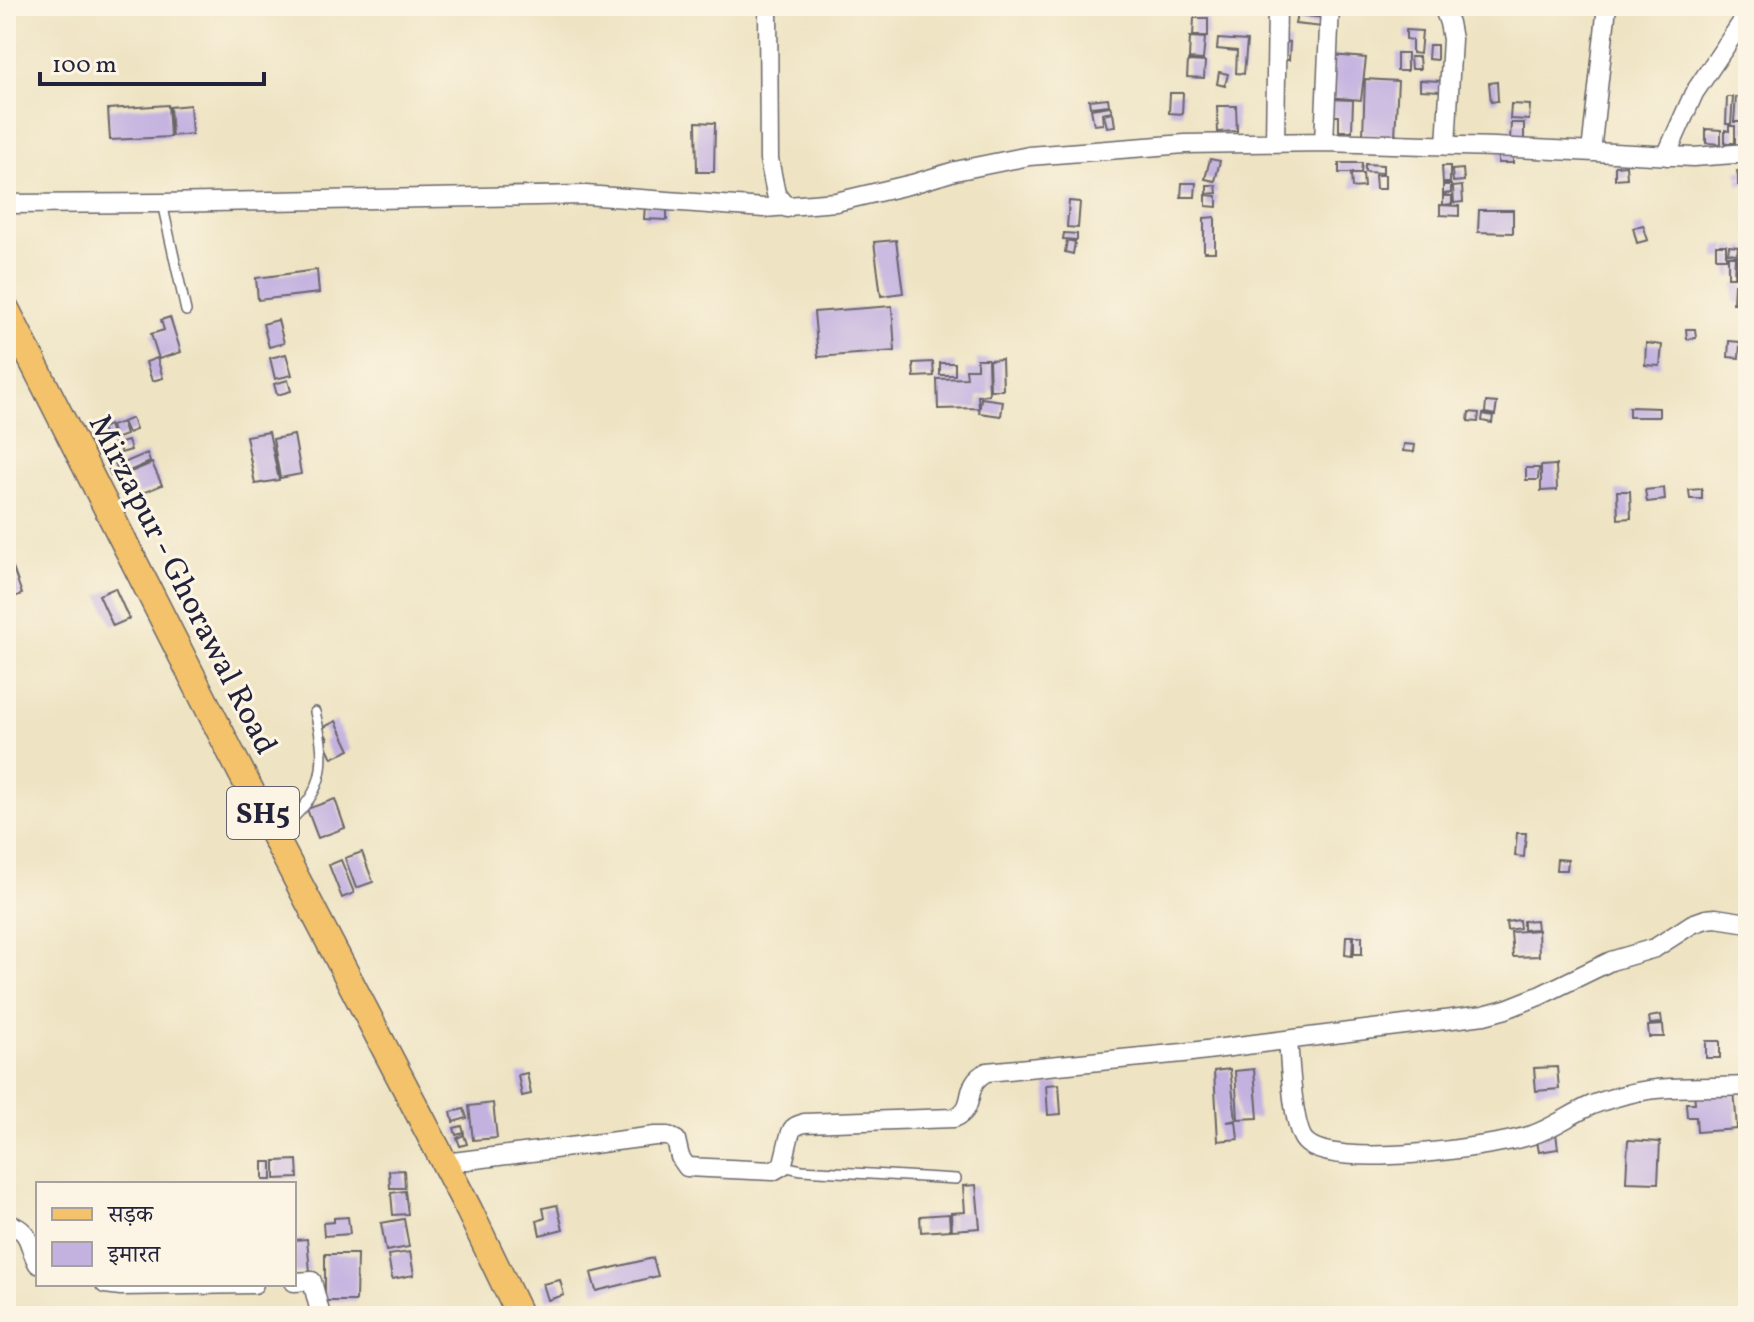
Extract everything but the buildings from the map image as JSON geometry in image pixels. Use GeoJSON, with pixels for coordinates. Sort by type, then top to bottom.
{"type":"FeatureCollection","features":[{"type":"Feature","properties":{"kind":"main road","name":"Mirzapur - Ghorawal Road"},"geometry":{"type":"LineString","coordinates":[[6,309],[230,751],[445,1163],[520,1316]]}},
{"type":"Feature","properties":{"kind":"street"},"geometry":{"type":"LineString","coordinates":[[768,6],[769,159],[776,194],[787,208]]}},
{"type":"Feature","properties":{"kind":"street"},"geometry":{"type":"LineString","coordinates":[[1275,143],[1277,6]]}},
{"type":"Feature","properties":{"kind":"street"},"geometry":{"type":"LineString","coordinates":[[1324,142],[1330,6]]}},
{"type":"Feature","properties":{"kind":"street"},"geometry":{"type":"LineString","coordinates":[[1443,6],[1452,39],[1446,146]]}},
{"type":"Feature","properties":{"kind":"street"},"geometry":{"type":"LineString","coordinates":[[1591,152],[1607,6]]}},
{"type":"Feature","properties":{"kind":"street"},"geometry":{"type":"LineString","coordinates":[[1666,156],[1694,93],[1748,13]]}},
{"type":"Feature","properties":{"kind":"street"},"geometry":{"type":"LineString","coordinates":[[6,204],[585,195],[787,208],[847,200],[988,163],[1029,156],[1185,144],[1324,142],[1693,157],[1748,153]]}},
{"type":"Feature","properties":{"kind":"street"},"geometry":{"type":"LineString","coordinates":[[445,1163],[668,1136],[676,1140],[687,1167],[773,1171],[782,1166],[790,1133],[797,1125],[854,1120],[954,1118],[963,1115],[974,1081],[987,1072],[1183,1053],[1484,1015],[1539,996],[1611,961],[1655,948],[1692,924],[1706,919],[1748,923]]}},
{"type":"Feature","properties":{"kind":"street"},"geometry":{"type":"LineString","coordinates":[[1288,1040],[1297,1121],[1305,1142],[1316,1149],[1354,1156],[1448,1151],[1529,1136],[1591,1105],[1637,1092],[1748,1086]]}},
{"type":"Feature","properties":{"kind":"street"},"geometry":{"type":"LineString","coordinates":[[6,1223],[25,1232],[36,1259]]}},
{"type":"Feature","properties":{"kind":"street"},"geometry":{"type":"LineString","coordinates":[[296,1282],[312,1281],[321,1316]]}},
{"type":"Feature","properties":{"kind":"lane"},"geometry":{"type":"LineString","coordinates":[[162,203],[186,311]]}},
{"type":"Feature","properties":{"kind":"lane"},"geometry":{"type":"LineString","coordinates":[[274,834],[295,818],[316,790],[321,774],[322,740],[315,712]]}},
{"type":"Feature","properties":{"kind":"lane"},"geometry":{"type":"LineString","coordinates":[[782,1166],[802,1170],[956,1179]]}}]}
